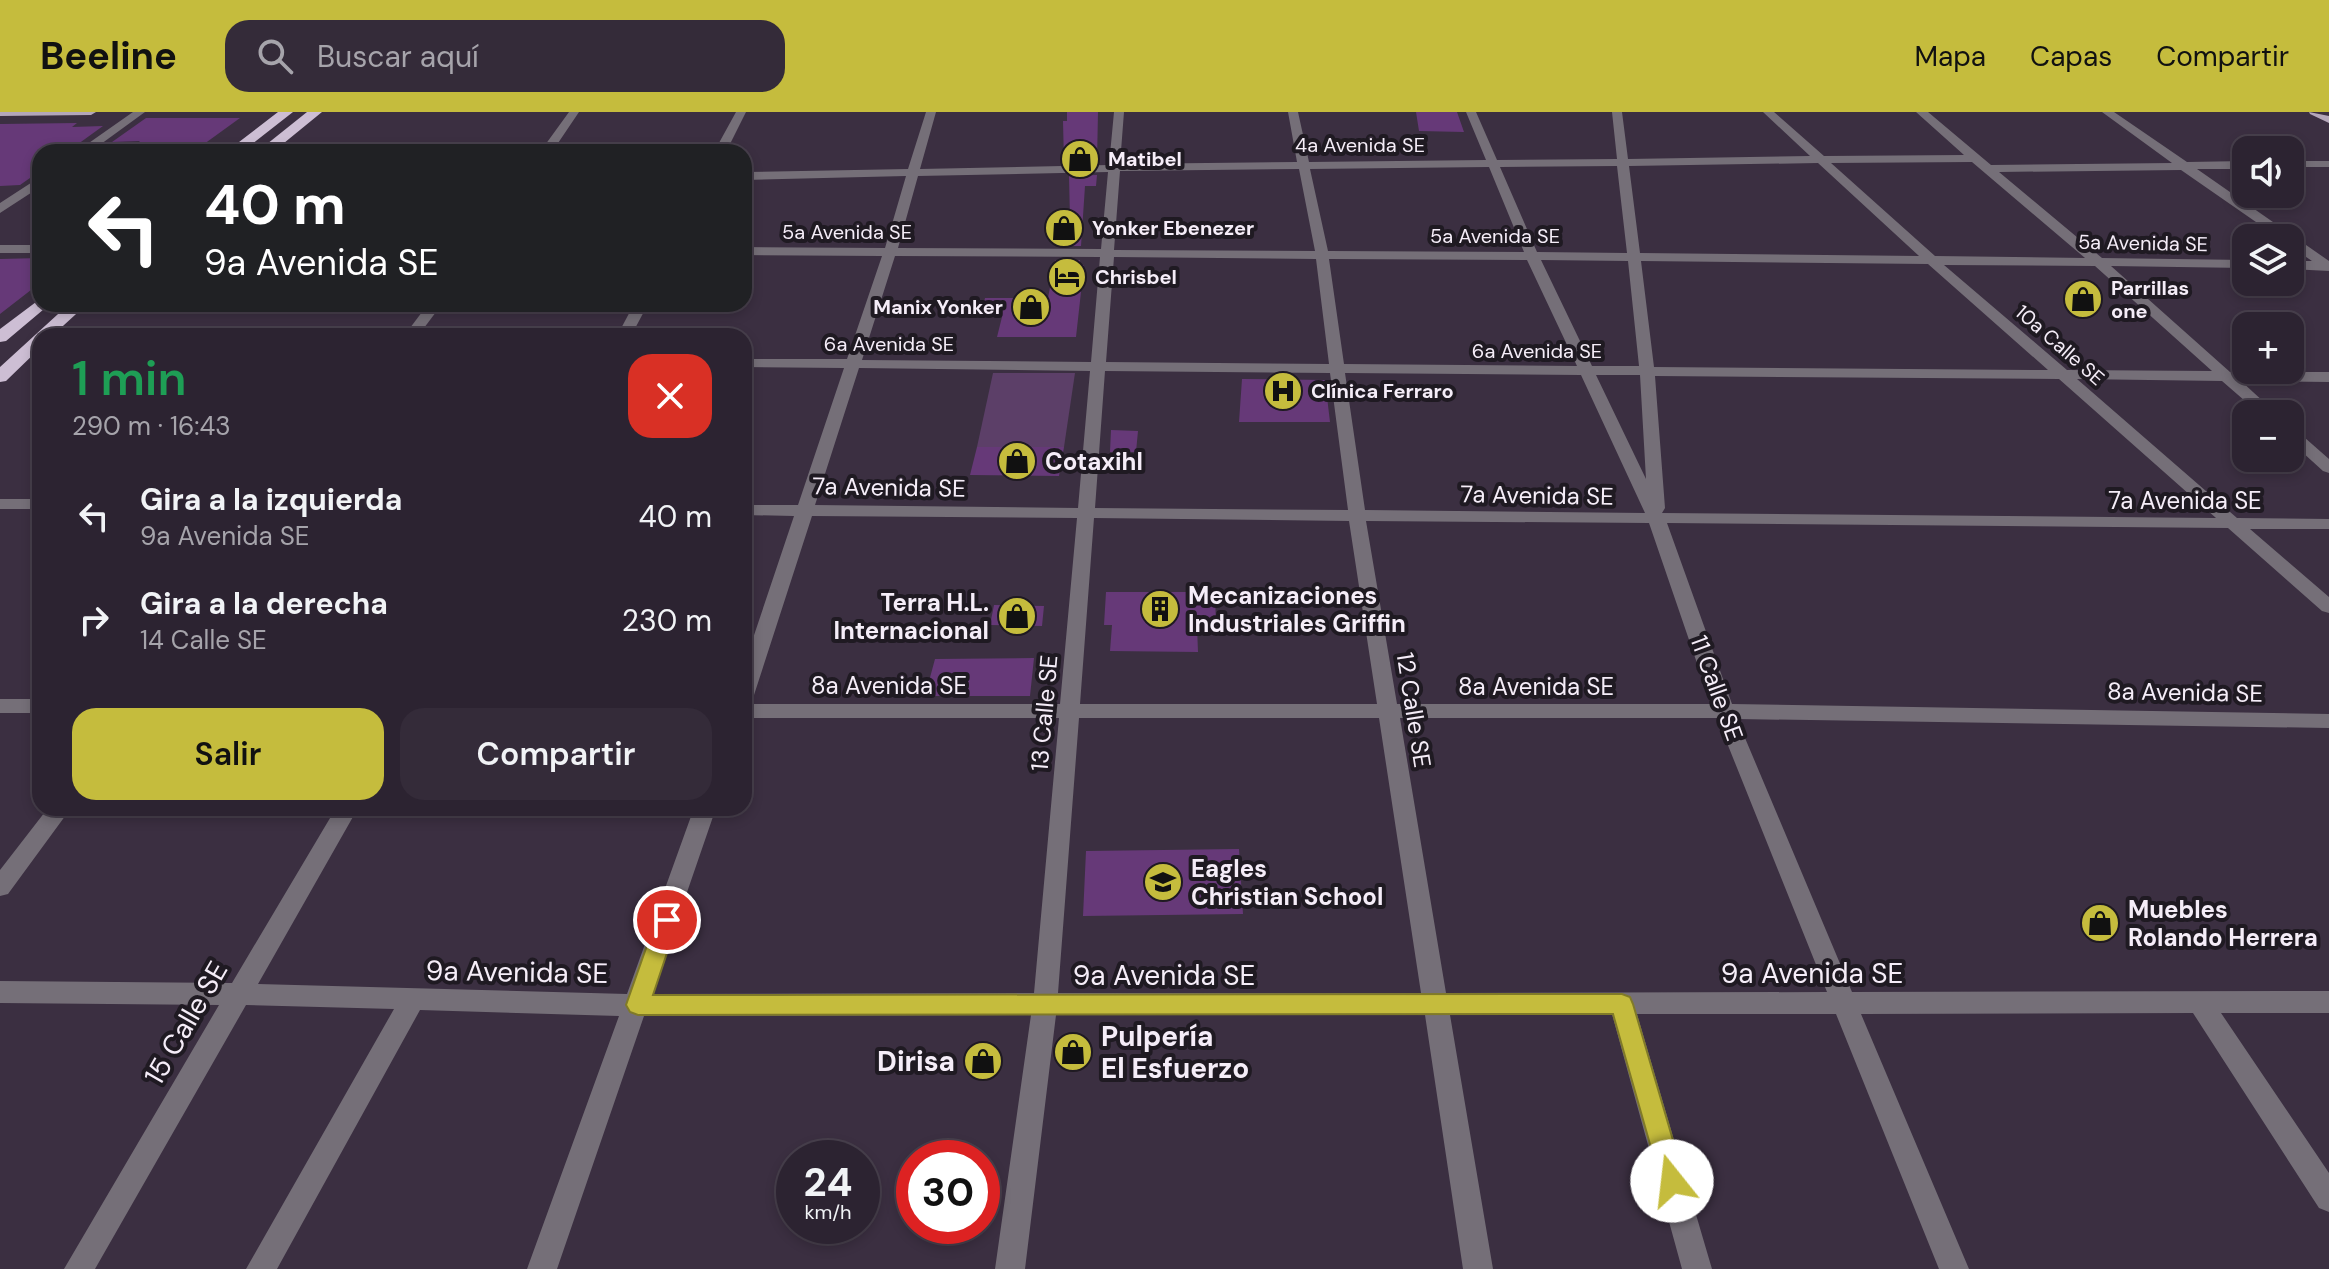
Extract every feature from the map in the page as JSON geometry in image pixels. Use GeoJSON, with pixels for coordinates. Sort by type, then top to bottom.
{"type":"FeatureCollection","features":[{"type":"Feature","properties":{"kind":"highway"},"geometry":{"type":"LineString","coordinates":[[244,144],[286,112]]}},
{"type":"Feature","properties":{"kind":"highway"},"geometry":{"type":"LineString","coordinates":[[274,144],[315,112]]}},
{"type":"Feature","properties":{"kind":"highway"},"geometry":{"type":"LineString","coordinates":[[0,337],[32,312]]}},
{"type":"Feature","properties":{"kind":"highway"},"geometry":{"type":"LineString","coordinates":[[51,328],[70,312]]}},
{"type":"Feature","properties":{"kind":"highway"},"geometry":{"type":"LineString","coordinates":[[0,377],[31,354]]}},
{"type":"Feature","properties":{"kind":"main road"},"geometry":{"type":"LineString","coordinates":[[0,113],[91,112]]}},
{"type":"Feature","properties":{"kind":"main road"},"geometry":{"type":"LineString","coordinates":[[2314,112],[2329,120]]}},
{"type":"Feature","properties":{"kind":"street"},"geometry":{"type":"LineString","coordinates":[[94,144],[140,112]]}},
{"type":"Feature","properties":{"kind":"street"},"geometry":{"type":"LineString","coordinates":[[552,144],[574,112]]}},
{"type":"Feature","properties":{"kind":"street"},"geometry":{"type":"LineString","coordinates":[[724,144],[741,112]]}},
{"type":"Feature","properties":{"kind":"street"},"geometry":{"type":"LineString","coordinates":[[752,670],[890,252],[931,112]]}},
{"type":"Feature","properties":{"kind":"street","name":"13 Calle SE"},"geometry":{"type":"LineString","coordinates":[[1010,1269],[1045,1006],[1119,112]]}},
{"type":"Feature","properties":{"kind":"street","name":"12 Calle SE"},"geometry":{"type":"LineString","coordinates":[[1293,112],[1322,255],[1357,517],[1478,1269]]}},
{"type":"Feature","properties":{"kind":"street","name":"11 Calle SE"},"geometry":{"type":"LineString","coordinates":[[1471,112],[1532,256],[1657,520],[1724,711],[1954,1269]]}},
{"type":"Feature","properties":{"kind":"street"},"geometry":{"type":"LineString","coordinates":[[1617,112],[1647,371],[1657,520]]}},
{"type":"Feature","properties":{"kind":"street","name":"10a Calle SE"},"geometry":{"type":"LineString","coordinates":[[1768,112],[1930,259],[2329,607]]}},
{"type":"Feature","properties":{"kind":"street"},"geometry":{"type":"LineString","coordinates":[[1921,112],[2099,263],[2253,400]]}},
{"type":"Feature","properties":{"kind":"street"},"geometry":{"type":"LineString","coordinates":[[2107,112],[2268,224]]}},
{"type":"Feature","properties":{"kind":"street","name":"4a Avenida SE"},"geometry":{"type":"LineString","coordinates":[[752,176],[1114,168],[1976,158]]}},
{"type":"Feature","properties":{"kind":"street"},"geometry":{"type":"LineString","coordinates":[[2304,164],[2329,164]]}},
{"type":"Feature","properties":{"kind":"street"},"geometry":{"type":"LineString","coordinates":[[1989,169],[2232,165]]}},
{"type":"Feature","properties":{"kind":"street"},"geometry":{"type":"LineString","coordinates":[[0,190],[32,190]]}},
{"type":"Feature","properties":{"kind":"street"},"geometry":{"type":"LineString","coordinates":[[0,209],[32,191]]}},
{"type":"Feature","properties":{"kind":"street"},"geometry":{"type":"LineString","coordinates":[[0,249],[32,249]]}},
{"type":"Feature","properties":{"kind":"street"},"geometry":{"type":"LineString","coordinates":[[2304,249],[2328,266]]}},
{"type":"Feature","properties":{"kind":"street","name":"5a Avenida SE"},"geometry":{"type":"LineString","coordinates":[[752,251],[2232,264]]}},
{"type":"Feature","properties":{"kind":"street"},"geometry":{"type":"LineString","coordinates":[[2304,265],[2328,266]]}},
{"type":"Feature","properties":{"kind":"street","name":"6a Avenida SE"},"geometry":{"type":"LineString","coordinates":[[752,363],[2329,377]]}},
{"type":"Feature","properties":{"kind":"street"},"geometry":{"type":"LineString","coordinates":[[2304,446],[2329,468]]}},
{"type":"Feature","properties":{"kind":"street"},"geometry":{"type":"LineString","coordinates":[[0,504],[32,504]]}},
{"type":"Feature","properties":{"kind":"street","name":"7a Avenida SE"},"geometry":{"type":"LineString","coordinates":[[752,510],[2329,524]]}},
{"type":"Feature","properties":{"kind":"street"},"geometry":{"type":"LineString","coordinates":[[0,706],[32,706]]}},
{"type":"Feature","properties":{"kind":"street","name":"8a Avenida SE"},"geometry":{"type":"LineString","coordinates":[[752,711],[1724,711],[2329,721]]}},
{"type":"Feature","properties":{"kind":"street"},"geometry":{"type":"LineString","coordinates":[[0,887],[54,816]]}},
{"type":"Feature","properties":{"kind":"street","name":"15 Calle SE"},"geometry":{"type":"LineString","coordinates":[[79,1269],[342,816]]}},
{"type":"Feature","properties":{"kind":"street"},"geometry":{"type":"LineString","coordinates":[[542,1269],[638,1005],[702,816]]}},
{"type":"Feature","properties":{"kind":"street","name":"9a Avenida SE"},"geometry":{"type":"LineString","coordinates":[[0,992],[237,994],[638,1005],[2329,1002]]}},
{"type":"Feature","properties":{"kind":"street"},"geometry":{"type":"LineString","coordinates":[[261,1269],[413,999]]}},
{"type":"Feature","properties":{"kind":"street"},"geometry":{"type":"LineString","coordinates":[[2200,1003],[2329,1198]]}},
{"type":"Feature","properties":{"kind":"street"},"geometry":{"type":"LineString","coordinates":[[1622,1004],[1697,1269]]}},
{"type":"Feature","properties":{"kind":"shaded area"},"geometry":{"type":"Polygon","coordinates":[[[993,373],[1075,373],[1064,447],[977,447],[993,373]]]}},
{"type":"Feature","properties":{"kind":"building"},"geometry":{"type":"Polygon","coordinates":[[[1067,112],[1098,112],[1097,162],[1064,163],[1063,121],[1067,121],[1067,112]]]}},
{"type":"Feature","properties":{"kind":"building"},"geometry":{"type":"Polygon","coordinates":[[[1416,112],[1457,112],[1464,132],[1419,131],[1416,112]]]}},
{"type":"Feature","properties":{"kind":"building"},"geometry":{"type":"Polygon","coordinates":[[[146,118],[240,118],[204,144],[112,142],[146,118]]]}},
{"type":"Feature","properties":{"kind":"building"},"geometry":{"type":"Polygon","coordinates":[[[77,123],[72,127],[103,126],[78,144],[32,144],[32,177],[20,185],[0,186],[0,124],[77,123]]]}},
{"type":"Feature","properties":{"kind":"building"},"geometry":{"type":"Polygon","coordinates":[[[1097,175],[1096,186],[1085,186],[1081,246],[1057,246],[1062,220],[1070,219],[1069,176],[1097,175]]]}},
{"type":"Feature","properties":{"kind":"building"},"geometry":{"type":"Polygon","coordinates":[[[32,258],[32,289],[0,314],[0,259],[32,258]]]}},
{"type":"Feature","properties":{"kind":"building"},"geometry":{"type":"Polygon","coordinates":[[[1055,260],[1080,260],[1080,265],[1084,265],[1076,337],[997,337],[1002,317],[980,317],[985,298],[1048,298],[1055,260]]]}},
{"type":"Feature","properties":{"kind":"building","name":"Clínica Ferraro"},"geometry":{"type":"Polygon","coordinates":[[[1242,379],[1325,380],[1330,422],[1239,422],[1242,379]]]}},
{"type":"Feature","properties":{"kind":"building"},"geometry":{"type":"Polygon","coordinates":[[[1111,430],[1138,431],[1136,452],[1110,452],[1111,430]]]}},
{"type":"Feature","properties":{"kind":"building","name":"Cotaxihl"},"geometry":{"type":"Polygon","coordinates":[[[977,447],[1064,447],[1059,476],[970,475],[977,447]]]}},
{"type":"Feature","properties":{"kind":"building","name":"Mecanizaciones Industriales Griffin"},"geometry":{"type":"Polygon","coordinates":[[[1106,592],[1215,592],[1216,626],[1197,626],[1198,652],[1110,651],[1112,625],[1104,625],[1106,592]]]}},
{"type":"Feature","properties":{"kind":"building","name":"Terra H.L. Internacional"},"geometry":{"type":"Polygon","coordinates":[[[994,605],[1044,606],[1042,626],[990,625],[994,605]]]}},
{"type":"Feature","properties":{"kind":"building"},"geometry":{"type":"Polygon","coordinates":[[[1034,658],[1030,696],[925,696],[935,659],[1034,658]]]}},
{"type":"Feature","properties":{"kind":"building","name":"Eagles Christian School"},"geometry":{"type":"Polygon","coordinates":[[[1239,849],[1243,914],[1083,916],[1086,851],[1239,849]]]}},
{"type":"Feature","properties":{"kind":"building","name":"Pulpería El Esfuerzo"},"geometry":{"type":"Polygon","coordinates":[[[1073,1039],[1086,1039],[1083,1059],[1054,1057],[1073,1039]]]}},
{"type":"Feature","properties":{"kind":"place","name":"Matibel"},"geometry":{"type":"Point","coordinates":[1080,159]}},
{"type":"Feature","properties":{"kind":"place","name":"Yonker Ebenezer"},"geometry":{"type":"Point","coordinates":[1064,228]}},
{"type":"Feature","properties":{"kind":"place","name":"Chrisbel"},"geometry":{"type":"Point","coordinates":[1067,277]}},
{"type":"Feature","properties":{"kind":"place","name":"Parrillas one"},"geometry":{"type":"Point","coordinates":[2083,299]}},
{"type":"Feature","properties":{"kind":"place","name":"Manix Yonker"},"geometry":{"type":"Point","coordinates":[1031,307]}},
{"type":"Feature","properties":{"kind":"place","name":"Clínica Ferraro"},"geometry":{"type":"Point","coordinates":[1283,391]}},
{"type":"Feature","properties":{"kind":"place","name":"Cotaxihl"},"geometry":{"type":"Point","coordinates":[1017,461]}},
{"type":"Feature","properties":{"kind":"place","name":"Mecanizaciones Industriales Griffin"},"geometry":{"type":"Point","coordinates":[1160,609]}},
{"type":"Feature","properties":{"kind":"place","name":"Terra H.L. Internacional"},"geometry":{"type":"Point","coordinates":[1017,616]}},
{"type":"Feature","properties":{"kind":"place","name":"Eagles Christian School"},"geometry":{"type":"Point","coordinates":[1163,882]}},
{"type":"Feature","properties":{"kind":"place","name":"Muebles Rolando Herrera"},"geometry":{"type":"Point","coordinates":[2100,923]}},
{"type":"Feature","properties":{"kind":"place","name":"Pulpería El Esfuerzo"},"geometry":{"type":"Point","coordinates":[1073,1052]}},
{"type":"Feature","properties":{"kind":"place","name":"Dirisa"},"geometry":{"type":"Point","coordinates":[983,1061]}},
{"type":"Feature","properties":{"kind":"route"},"geometry":{"type":"LineString","coordinates":[[667,920],[638,1005],[1622,1004],[1672,1181]]}}]}
